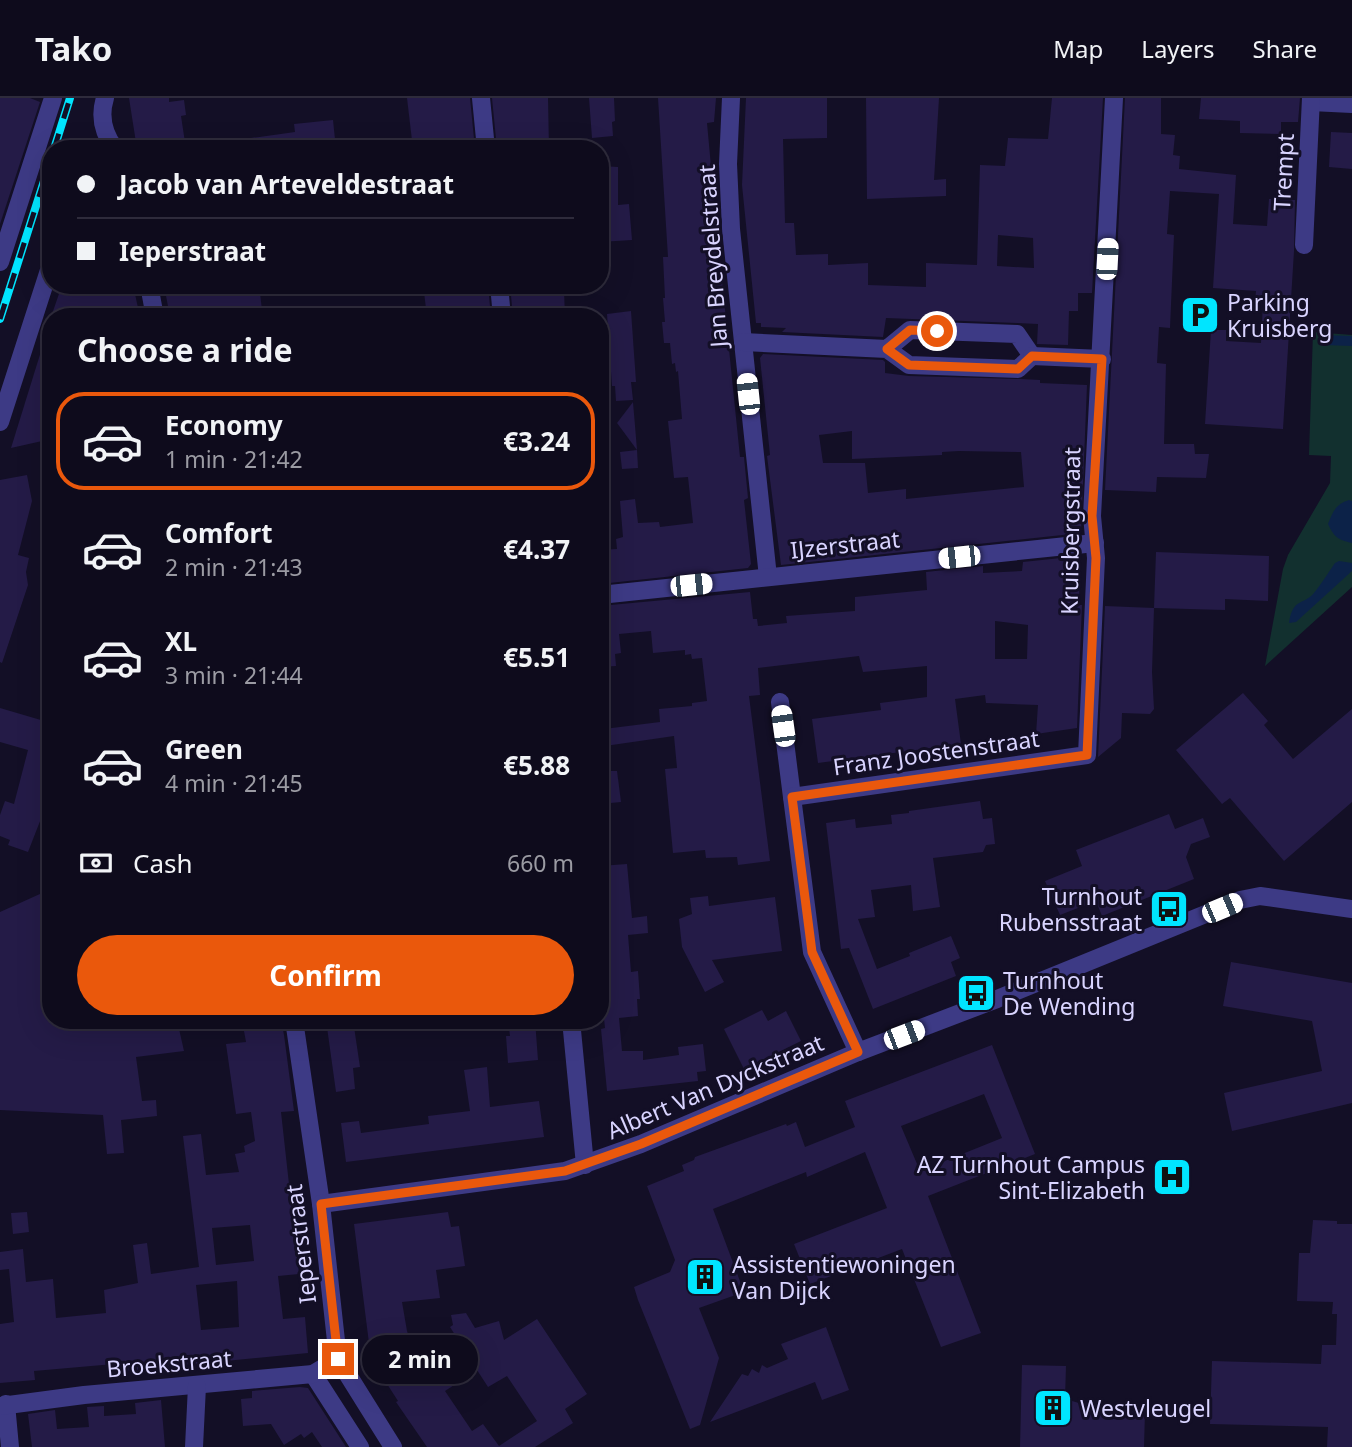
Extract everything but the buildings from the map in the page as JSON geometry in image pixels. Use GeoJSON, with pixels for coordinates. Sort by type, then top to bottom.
{"type":"FeatureCollection","features":[{"type":"Feature","properties":{"kind":"street"},"geometry":{"type":"LineString","coordinates":[[0,262],[52,98]]}},
{"type":"Feature","properties":{"kind":"street"},"geometry":{"type":"LineString","coordinates":[[105,98],[102,123],[107,140]]}},
{"type":"Feature","properties":{"kind":"street"},"geometry":{"type":"LineString","coordinates":[[481,98],[485,140]]}},
{"type":"Feature","properties":{"kind":"street","name":"Jan Breydelstraat"},"geometry":{"type":"LineString","coordinates":[[732,98],[729,177],[768,577]]}},
{"type":"Feature","properties":{"kind":"street","name":"Kruisbergstraat"},"geometry":{"type":"LineString","coordinates":[[1087,755],[1096,558],[1092,516],[1114,98]]}},
{"type":"Feature","properties":{"kind":"street","name":"Trempt"},"geometry":{"type":"LineString","coordinates":[[1304,245],[1311,100],[1352,104]]}},
{"type":"Feature","properties":{"kind":"street"},"geometry":{"type":"LineString","coordinates":[[0,422],[42,292]]}},
{"type":"Feature","properties":{"kind":"street"},"geometry":{"type":"LineString","coordinates":[[887,349],[910,330],[1017,334],[1032,356]]}},
{"type":"Feature","properties":{"kind":"street"},"geometry":{"type":"LineString","coordinates":[[743,341],[887,349],[909,365],[1018,369],[1032,356],[1102,359]]}},
{"type":"Feature","properties":{"kind":"street","name":"IJzerstraat"},"geometry":{"type":"LineString","coordinates":[[609,594],[1095,543]]}},
{"type":"Feature","properties":{"kind":"street"},"geometry":{"type":"LineString","coordinates":[[780,702],[812,952],[858,1052]]}},
{"type":"Feature","properties":{"kind":"street","name":"Franz Joostenstraat"},"geometry":{"type":"LineString","coordinates":[[792,797],[1087,755]]}},
{"type":"Feature","properties":{"kind":"street","name":"Albert Van Dyckstraat"},"geometry":{"type":"LineString","coordinates":[[321,1204],[552,1173],[585,1165],[858,1052],[997,999],[1240,900],[1260,896],[1352,909]]}},
{"type":"Feature","properties":{"kind":"street","name":"Ieperstraat"},"geometry":{"type":"LineString","coordinates":[[296,1029],[321,1204],[338,1359],[393,1447]]}},
{"type":"Feature","properties":{"kind":"street"},"geometry":{"type":"LineString","coordinates":[[572,1029],[585,1165]]}},
{"type":"Feature","properties":{"kind":"street","name":"Broekstraat"},"geometry":{"type":"LineString","coordinates":[[3,1405],[313,1374],[338,1359]]}},
{"type":"Feature","properties":{"kind":"street"},"geometry":{"type":"LineString","coordinates":[[313,1374],[360,1447]]}},
{"type":"Feature","properties":{"kind":"street"},"geometry":{"type":"LineString","coordinates":[[194,1447],[197,1386]]}},
{"type":"Feature","properties":{"kind":"street"},"geometry":{"type":"LineString","coordinates":[[3,1405],[10,1447]]}},
{"type":"Feature","properties":{"kind":"green space"},"geometry":{"type":"Polygon","coordinates":[[[1313,332],[1352,335],[1352,587],[1265,666],[1283,569],[1288,555],[1330,483],[1331,456],[1309,455],[1313,332]]]}},
{"type":"Feature","properties":{"kind":"water"},"geometry":{"type":"Polygon","coordinates":[[[1321,335],[1352,336],[1352,346],[1323,345],[1320,341],[1321,335]]]}},
{"type":"Feature","properties":{"kind":"water"},"geometry":{"type":"Polygon","coordinates":[[[1349,500],[1352,501],[1352,543],[1337,537],[1328,524],[1336,509],[1349,500]]]}},
{"type":"Feature","properties":{"kind":"water"},"geometry":{"type":"Polygon","coordinates":[[[1339,561],[1352,563],[1352,571],[1296,622],[1289,623],[1293,609],[1314,593],[1339,561]]]}},
{"type":"Feature","properties":{"kind":"railway"},"geometry":{"type":"LineString","coordinates":[[57,140],[70,98]]}},
{"type":"Feature","properties":{"kind":"railway"},"geometry":{"type":"LineString","coordinates":[[0,319],[42,187]]}},
{"type":"Feature","properties":{"kind":"place","name":"Parking Kruisberg"},"geometry":{"type":"Point","coordinates":[1200,315]}},
{"type":"Feature","properties":{"kind":"place","name":"Turnhout Rubensstraat"},"geometry":{"type":"Point","coordinates":[1169,909]}},
{"type":"Feature","properties":{"kind":"place","name":"Turnhout De Wending"},"geometry":{"type":"Point","coordinates":[976,993]}},
{"type":"Feature","properties":{"kind":"place","name":"AZ Turnhout Campus Sint-Elizabeth"},"geometry":{"type":"Point","coordinates":[1172,1177]}},
{"type":"Feature","properties":{"kind":"place","name":"Assistentiewoningen Van Dijck"},"geometry":{"type":"Point","coordinates":[705,1277]}},
{"type":"Feature","properties":{"kind":"place","name":"Westvleugel"},"geometry":{"type":"Point","coordinates":[1053,1408]}},
{"type":"Feature","properties":{"kind":"route"},"geometry":{"type":"LineString","coordinates":[[338,1359],[321,1204],[565,1171],[641,1144],[858,1052],[812,952],[792,797],[1087,755],[1096,558],[1092,516],[1102,359],[1032,356],[1018,369],[909,365],[887,349],[910,330],[937,331]]}}]}
